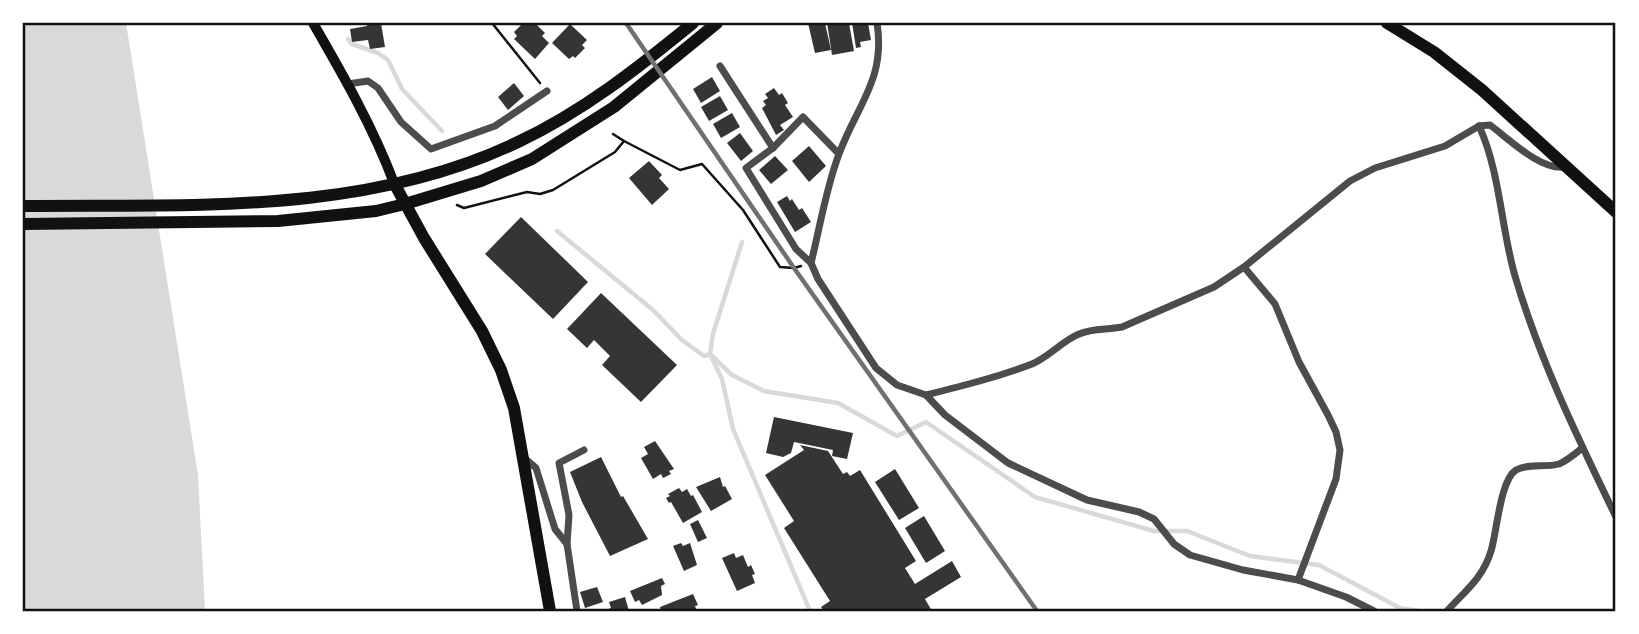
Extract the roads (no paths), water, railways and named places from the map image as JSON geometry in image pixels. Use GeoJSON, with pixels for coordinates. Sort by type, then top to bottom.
{"type":"FeatureCollection","features":[{"type":"Feature","properties":{"kind":"main road"},"geometry":{"type":"LineString","coordinates":[[313,23],[382,150],[405,204],[482,331],[501,370],[514,408],[550,611]]}},
{"type":"Feature","properties":{"kind":"main road"},"geometry":{"type":"LineString","coordinates":[[23,206],[276,203],[364,191],[468,164],[560,120],[635,70],[693,23]]}},
{"type":"Feature","properties":{"kind":"main road"},"geometry":{"type":"LineString","coordinates":[[23,224],[278,221],[376,211],[405,204],[481,181],[532,159],[572,135],[646,82],[717,23]]}},
{"type":"Feature","properties":{"kind":"main road"},"geometry":{"type":"LineString","coordinates":[[1387,23],[1434,52],[1482,90],[1616,212]]}},
{"type":"Feature","properties":{"kind":"street"},"geometry":{"type":"LineString","coordinates":[[811,263],[839,154],[877,71],[880,53],[877,23]]}},
{"type":"Feature","properties":{"kind":"street"},"geometry":{"type":"LineString","coordinates":[[720,66],[773,148]]}},
{"type":"Feature","properties":{"kind":"street"},"geometry":{"type":"LineString","coordinates":[[348,84],[368,81],[378,88],[401,122],[431,149],[495,126],[547,91]]}},
{"type":"Feature","properties":{"kind":"street"},"geometry":{"type":"LineString","coordinates":[[839,154],[803,117],[773,148],[746,168],[796,249],[811,263],[818,279],[876,368],[897,385],[926,395],[945,415],[1008,463],[1087,500],[1139,512],[1154,519],[1174,544],[1190,555],[1243,570],[1298,580],[1346,597],[1374,611]]}},
{"type":"Feature","properties":{"kind":"street"},"geometry":{"type":"LineString","coordinates":[[926,395],[1035,363],[1077,335],[1122,327],[1214,287],[1244,267],[1350,181],[1376,168],[1445,146],[1479,126],[1490,125],[1540,162],[1556,169],[1566,167]]}},
{"type":"Feature","properties":{"kind":"street"},"geometry":{"type":"LineString","coordinates":[[1479,126],[1487,144],[1522,298],[1548,371],[1581,449],[1616,517]]}},
{"type":"Feature","properties":{"kind":"street"},"geometry":{"type":"LineString","coordinates":[[1244,267],[1275,304],[1299,362],[1332,424],[1340,450],[1336,479],[1298,580]]}},
{"type":"Feature","properties":{"kind":"street"},"geometry":{"type":"LineString","coordinates":[[1447,611],[1479,579],[1490,554],[1502,495],[1507,481],[1515,471],[1530,466],[1559,463],[1581,449]]}},
{"type":"Feature","properties":{"kind":"street"},"geometry":{"type":"LineString","coordinates":[[577,611],[567,544],[569,515],[559,463],[584,450]]}},
{"type":"Feature","properties":{"kind":"street"},"geometry":{"type":"LineString","coordinates":[[523,457],[536,468],[555,528],[567,544]]}},
{"type":"Feature","properties":{"kind":"waterway"},"geometry":{"type":"LineString","coordinates":[[348,39],[352,44],[378,53],[388,60],[402,89],[442,131]]}},
{"type":"Feature","properties":{"kind":"waterway"},"geometry":{"type":"LineString","coordinates":[[557,231],[653,310],[682,340],[704,356],[710,354],[732,375],[764,391],[838,403],[897,436],[926,422],[1035,497],[1154,531],[1187,531],[1250,556],[1319,565],[1400,608],[1419,611]]}},
{"type":"Feature","properties":{"kind":"waterway"},"geometry":{"type":"LineString","coordinates":[[742,242],[713,334],[710,354],[722,379],[733,429],[810,611]]}},
{"type":"Feature","properties":{"kind":"railway"},"geometry":{"type":"LineString","coordinates":[[626,23],[794,268],[1037,611]]}}]}
